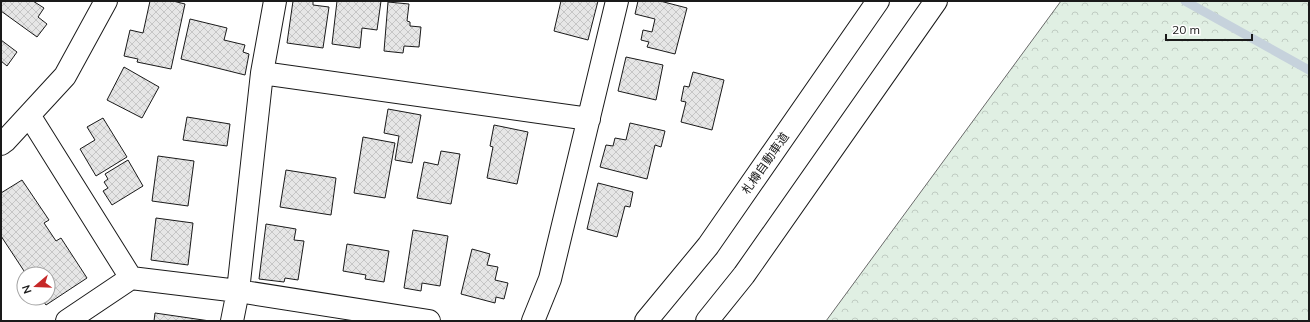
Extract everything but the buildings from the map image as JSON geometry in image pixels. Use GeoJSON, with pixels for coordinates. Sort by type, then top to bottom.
{"type":"FeatureCollection","features":[{"type":"Feature","properties":{"kind":"main road"},"geometry":{"type":"LineString","coordinates":[[1,144],[6,141],[65,76],[106,1]]}},
{"type":"Feature","properties":{"kind":"main road"},"geometry":{"type":"LineString","coordinates":[[232,321],[238,291],[262,73],[275,1]]}},
{"type":"Feature","properties":{"kind":"main road"},"geometry":{"type":"LineString","coordinates":[[534,321],[550,279],[617,1]]}},
{"type":"Feature","properties":{"kind":"main road","name":"札樽自動車道"},"geometry":{"type":"LineString","coordinates":[[646,321],[708,246],[878,1]]}},
{"type":"Feature","properties":{"kind":"main road"},"geometry":{"type":"LineString","coordinates":[[707,321],[744,275],[936,1]]}},
{"type":"Feature","properties":{"kind":"main road"},"geometry":{"type":"LineString","coordinates":[[262,73],[589,119]]}},
{"type":"Feature","properties":{"kind":"main road"},"geometry":{"type":"LineString","coordinates":[[29,115],[131,278]]}},
{"type":"Feature","properties":{"kind":"main road"},"geometry":{"type":"LineString","coordinates":[[67,321],[131,278],[238,291],[429,321]]}},
{"type":"Feature","properties":{"kind":"green space"},"geometry":{"type":"Polygon","coordinates":[[[1061,1],[1309,1],[1309,321],[826,321],[1061,1]]]}},
{"type":"Feature","properties":{"kind":"waterway"},"geometry":{"type":"LineString","coordinates":[[1185,1],[1309,70]]}}]}
